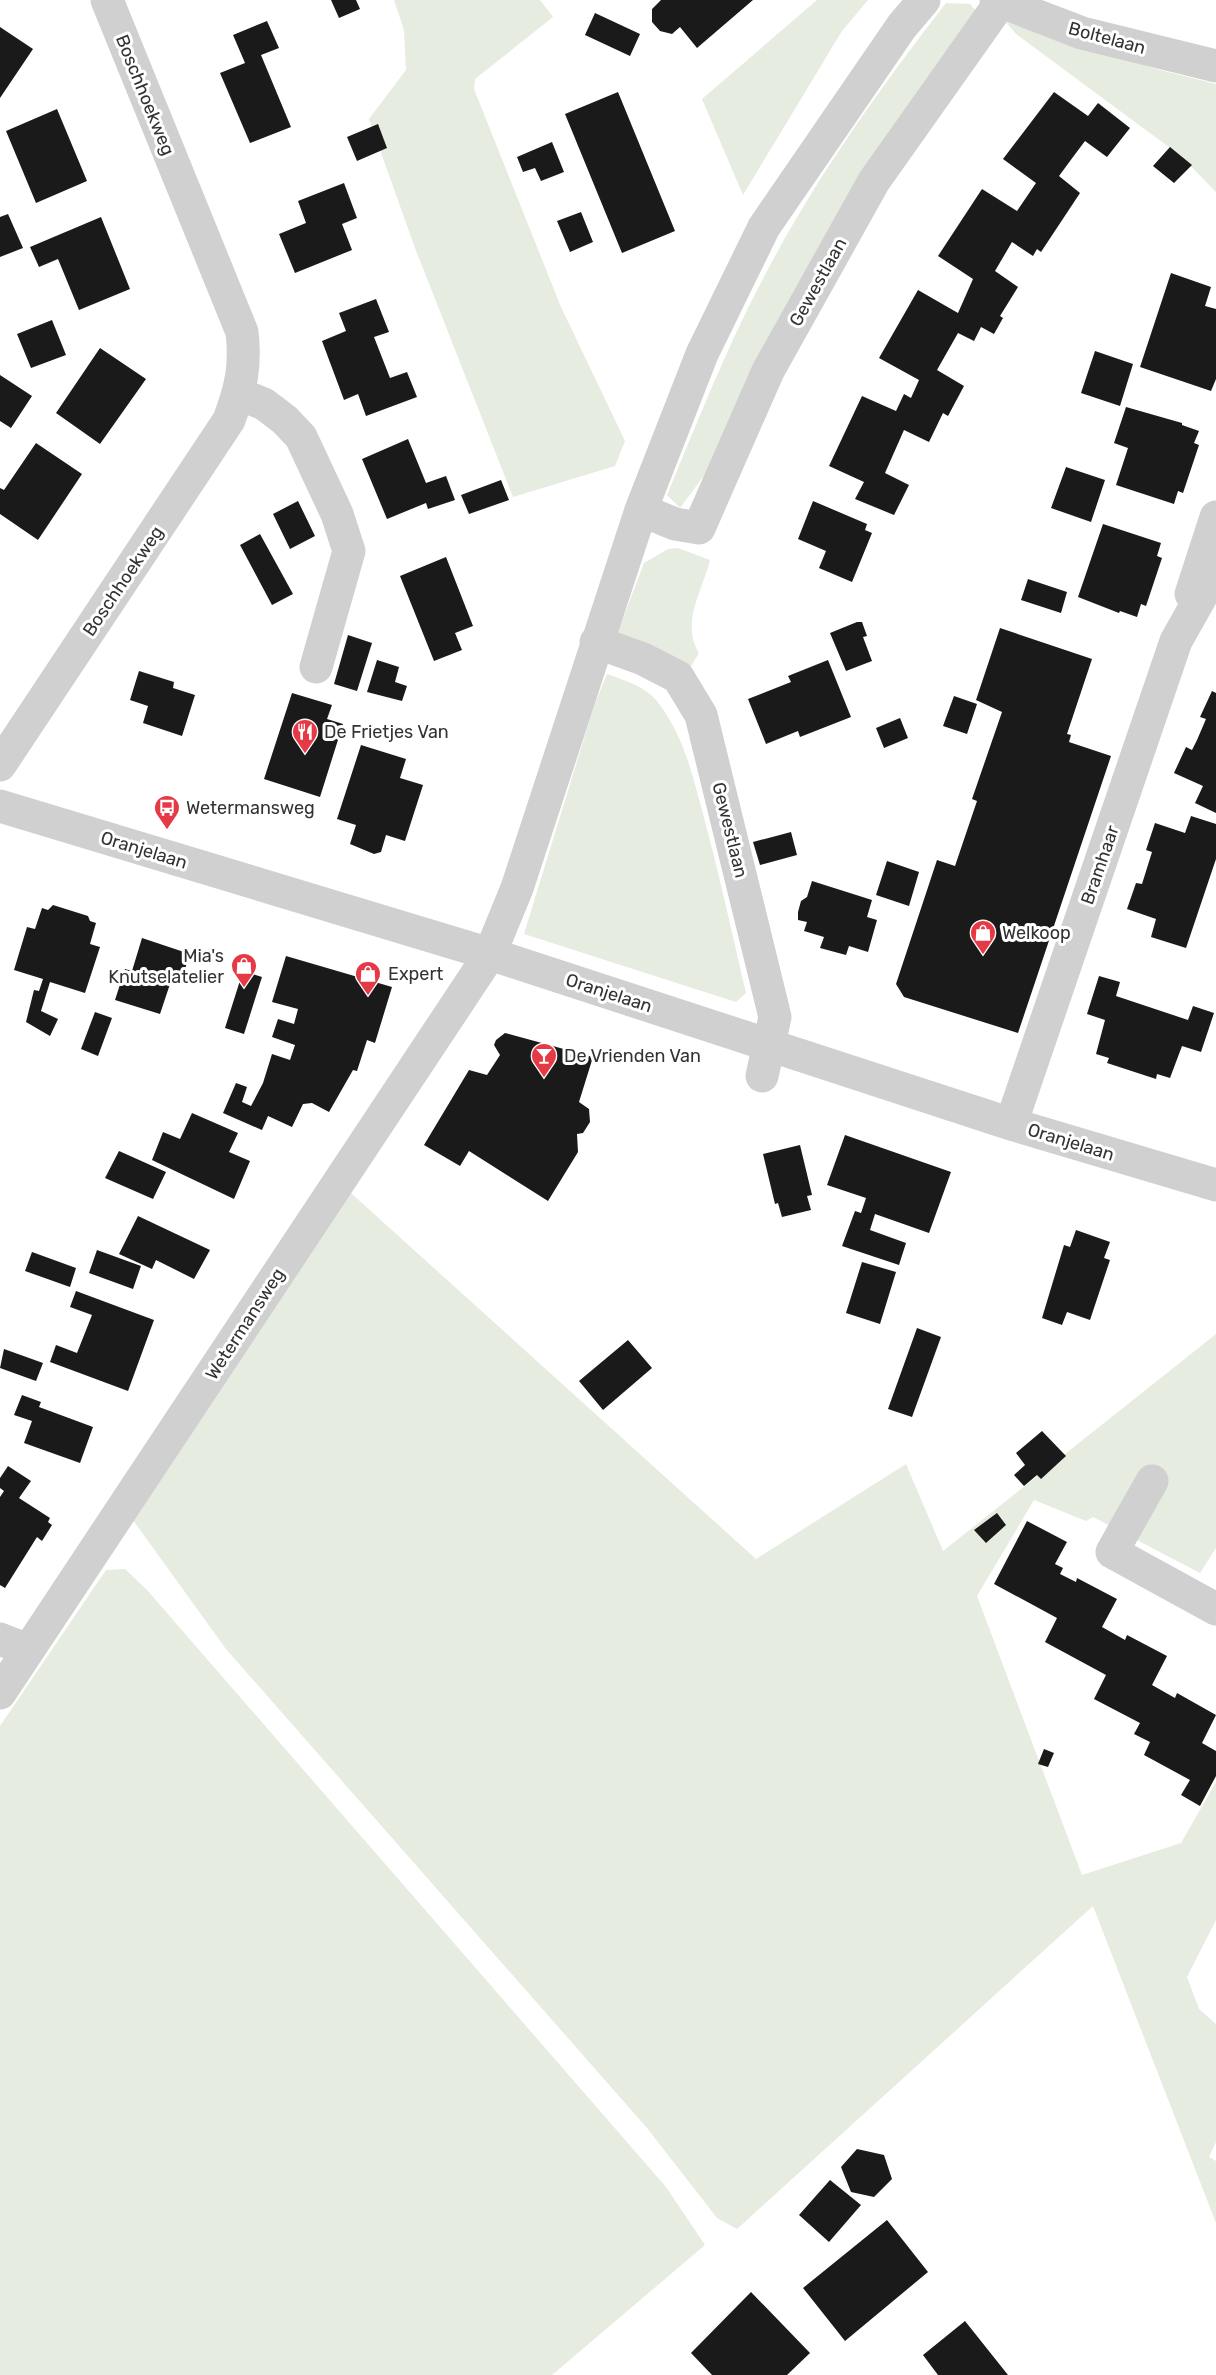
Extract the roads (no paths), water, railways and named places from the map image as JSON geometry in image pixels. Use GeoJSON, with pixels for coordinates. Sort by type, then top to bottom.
{"type":"FeatureCollection","features":[{"type":"Feature","properties":{"kind":"street","name":"Boschhoekweg"},"geometry":{"type":"LineString","coordinates":[[0,765],[229,420],[239,394],[245,359],[242,332],[107,0]]}},
{"type":"Feature","properties":{"kind":"street"},"geometry":{"type":"LineString","coordinates":[[490,954],[517,888],[641,510],[702,354],[764,227],[902,26],[924,0]]}},
{"type":"Feature","properties":{"kind":"street","name":"Gewestlaan"},"geometry":{"type":"LineString","coordinates":[[641,510],[675,524],[699,528],[768,370],[874,181],[998,2]]}},
{"type":"Feature","properties":{"kind":"street","name":"Boltelaan"},"geometry":{"type":"LineString","coordinates":[[998,2],[1082,33],[1216,66]]}},
{"type":"Feature","properties":{"kind":"street"},"geometry":{"type":"LineString","coordinates":[[239,394],[264,404],[285,420],[301,437],[338,514],[349,551],[316,667]]}},
{"type":"Feature","properties":{"kind":"street","name":"Bramhaar"},"geometry":{"type":"LineString","coordinates":[[1011,1124],[1216,517]]}},
{"type":"Feature","properties":{"kind":"street","name":"Bramhaar"},"geometry":{"type":"LineString","coordinates":[[1176,641],[1216,570]]}},
{"type":"Feature","properties":{"kind":"street","name":"Gewestlaan"},"geometry":{"type":"LineString","coordinates":[[596,642],[643,659],[678,676],[701,715],[770,985],[776,1017],[766,1060]]}},
{"type":"Feature","properties":{"kind":"street","name":"Oranjelaan"},"geometry":{"type":"LineString","coordinates":[[0,806],[490,954],[766,1060],[1011,1124],[1216,1185]]}},
{"type":"Feature","properties":{"kind":"street","name":"Wetermansweg"},"geometry":{"type":"LineString","coordinates":[[0,1693],[14,1645],[490,954]]}},
{"type":"Feature","properties":{"kind":"street"},"geometry":{"type":"LineString","coordinates":[[1152,1481],[1112,1552],[1216,1609]]}},
{"type":"Feature","properties":{"kind":"place","name":"De Frietjes Van"},"geometry":{"type":"Point","coordinates":[305,755]}},
{"type":"Feature","properties":{"kind":"place","name":"Wetermansweg"},"geometry":{"type":"Point","coordinates":[167,831]}},
{"type":"Feature","properties":{"kind":"place","name":"Welkoop"},"geometry":{"type":"Point","coordinates":[983,956]}},
{"type":"Feature","properties":{"kind":"place","name":"Mia's Knutselatelier"},"geometry":{"type":"Point","coordinates":[244,989]}},
{"type":"Feature","properties":{"kind":"place","name":"Expert"},"geometry":{"type":"Point","coordinates":[368,997]}},
{"type":"Feature","properties":{"kind":"place","name":"De Vrienden Van"},"geometry":{"type":"Point","coordinates":[544,1079]}}]}
